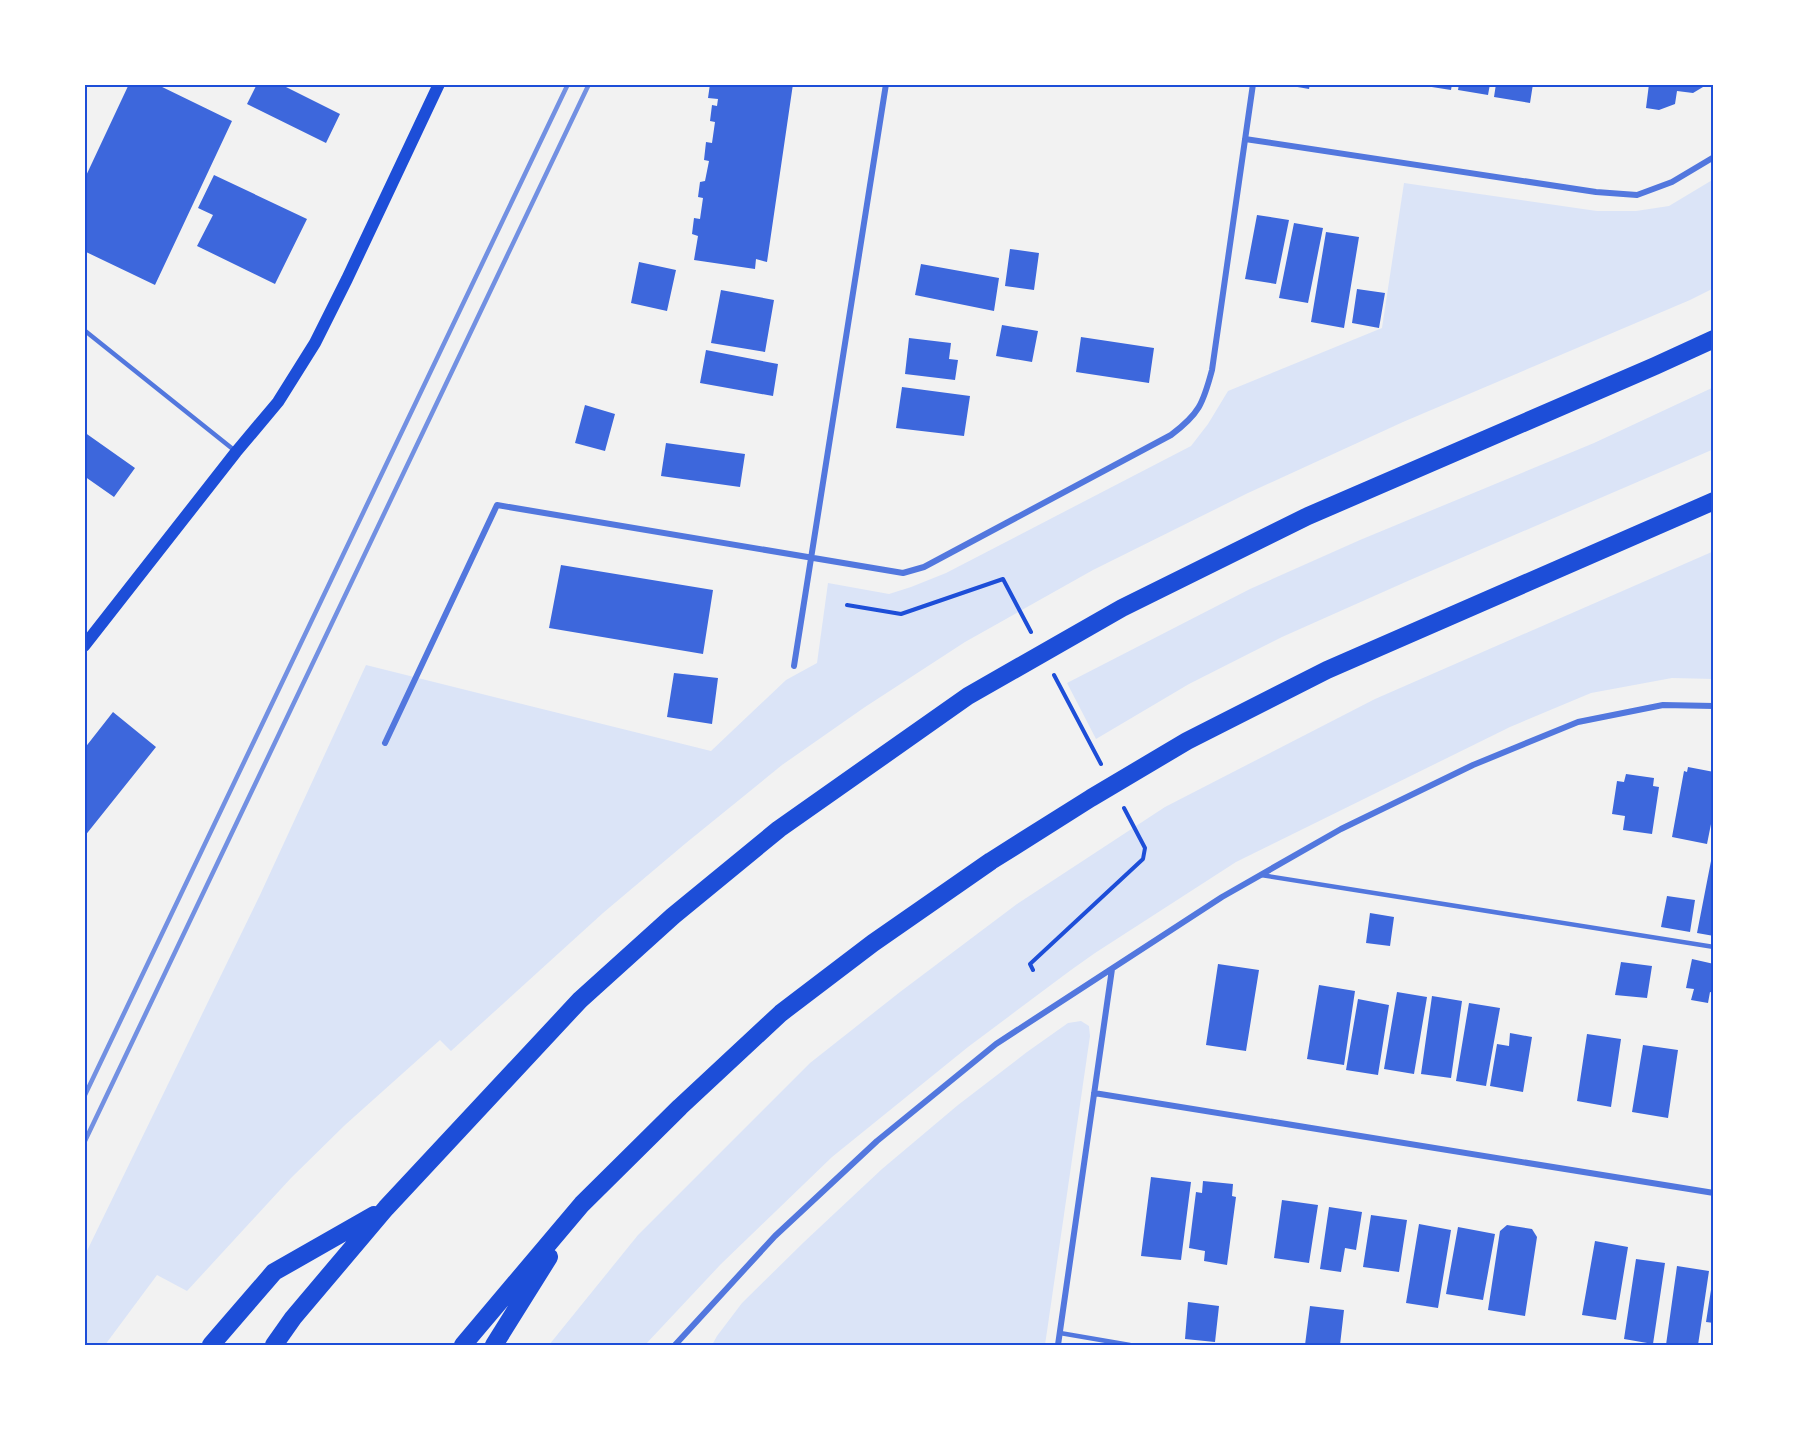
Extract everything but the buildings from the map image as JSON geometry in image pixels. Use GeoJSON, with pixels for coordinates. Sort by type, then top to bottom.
{"type":"FeatureCollection","features":[{"type":"Feature","properties":{"kind":"highway"},"geometry":{"type":"LineString","coordinates":[[274,1345],[293,1318],[386,1208],[580,1000],[673,916],[779,829],[968,696],[1122,608],[1308,516],[1714,339]]}},
{"type":"Feature","properties":{"kind":"highway"},"geometry":{"type":"LineString","coordinates":[[463,1345],[582,1204],[680,1107],[781,1013],[873,943],[991,861],[1187,741],[1327,670],[1714,501]]}},
{"type":"Feature","properties":{"kind":"highway"},"geometry":{"type":"LineString","coordinates":[[494,1345],[582,1204]]}},
{"type":"Feature","properties":{"kind":"highway"},"geometry":{"type":"LineString","coordinates":[[211,1345],[274,1272],[386,1208]]}},
{"type":"Feature","properties":{"kind":"main road"},"geometry":{"type":"LineString","coordinates":[[84,646],[278,402],[315,344],[439,84]]}},
{"type":"Feature","properties":{"kind":"street"},"geometry":{"type":"LineString","coordinates":[[794,666],[886,84]]}},
{"type":"Feature","properties":{"kind":"street"},"geometry":{"type":"LineString","coordinates":[[385,743],[497,505],[903,573],[924,567],[1171,435],[1189,422],[1204,399],[1212,370],[1253,84]]}},
{"type":"Feature","properties":{"kind":"street"},"geometry":{"type":"LineString","coordinates":[[1245,139],[1596,192],[1637,195],[1672,182],[1714,157]]}},
{"type":"Feature","properties":{"kind":"street"},"geometry":{"type":"LineString","coordinates":[[677,1344],[775,1236],[877,1142],[996,1044],[1222,897],[1341,829],[1473,765],[1578,722],[1663,705],[1714,706]]}},
{"type":"Feature","properties":{"kind":"street"},"geometry":{"type":"LineString","coordinates":[[1058,1345],[1112,969]]}},
{"type":"Feature","properties":{"kind":"street"},"geometry":{"type":"LineString","coordinates":[[1094,1093],[1714,1193]]}},
{"type":"Feature","properties":{"kind":"lane"},"geometry":{"type":"LineString","coordinates":[[84,330],[236,452]]}},
{"type":"Feature","properties":{"kind":"lane"},"geometry":{"type":"LineString","coordinates":[[1261,875],[1714,947]]}},
{"type":"Feature","properties":{"kind":"lane"},"geometry":{"type":"LineString","coordinates":[[1060,1334],[1130,1345]]}},
{"type":"Feature","properties":{"kind":"path"},"geometry":{"type":"LineString","coordinates":[[847,605],[902,614],[1003,579],[1036,641]]}},
{"type":"Feature","properties":{"kind":"path"},"geometry":{"type":"LineString","coordinates":[[1052,672],[1101,766]]}},
{"type":"Feature","properties":{"kind":"path"},"geometry":{"type":"LineString","coordinates":[[1033,970],[1030,964],[1143,860],[1145,848],[1123,807]]}},
{"type":"Feature","properties":{"kind":"shaded area"},"geometry":{"type":"Polygon","coordinates":[[[1714,179],[1714,288],[1403,422],[1248,493],[1093,570],[965,642],[865,707],[782,765],[603,913],[451,1051],[440,1040],[345,1125],[291,1178],[187,1291],[157,1275],[105,1345],[84,1345],[84,1257],[260,895],[366,665],[711,751],[786,680],[817,663],[828,583],[889,594],[946,573],[1191,446],[1208,424],[1228,391],[1382,328],[1404,183],[1597,211],[1636,211],[1669,206],[1714,179]]]}},
{"type":"Feature","properties":{"kind":"shaded area"},"geometry":{"type":"Polygon","coordinates":[[[1714,387],[1714,449],[1282,637],[1189,684],[1096,739],[1067,683],[1250,589],[1360,540],[1594,443],[1714,387]]]}},
{"type":"Feature","properties":{"kind":"shaded area"},"geometry":{"type":"Polygon","coordinates":[[[1714,551],[1714,679],[1672,678],[1591,693],[1510,727],[1236,862],[1071,970],[968,1047],[832,1157],[721,1264],[645,1345],[549,1345],[638,1235],[810,1063],[1017,904],[1165,807],[1375,699],[1714,551]]]}},
{"type":"Feature","properties":{"kind":"shaded area"},"geometry":{"type":"Polygon","coordinates":[[[1081,1021],[1089,1026],[1090,1036],[1045,1345],[712,1345],[742,1303],[882,1169],[958,1105],[1027,1052],[1068,1023],[1081,1021]]]}},
{"type":"Feature","properties":{"kind":"railway"},"geometry":{"type":"LineString","coordinates":[[84,1097],[568,84]]}},
{"type":"Feature","properties":{"kind":"railway"},"geometry":{"type":"LineString","coordinates":[[84,1143],[589,84]]}}]}
